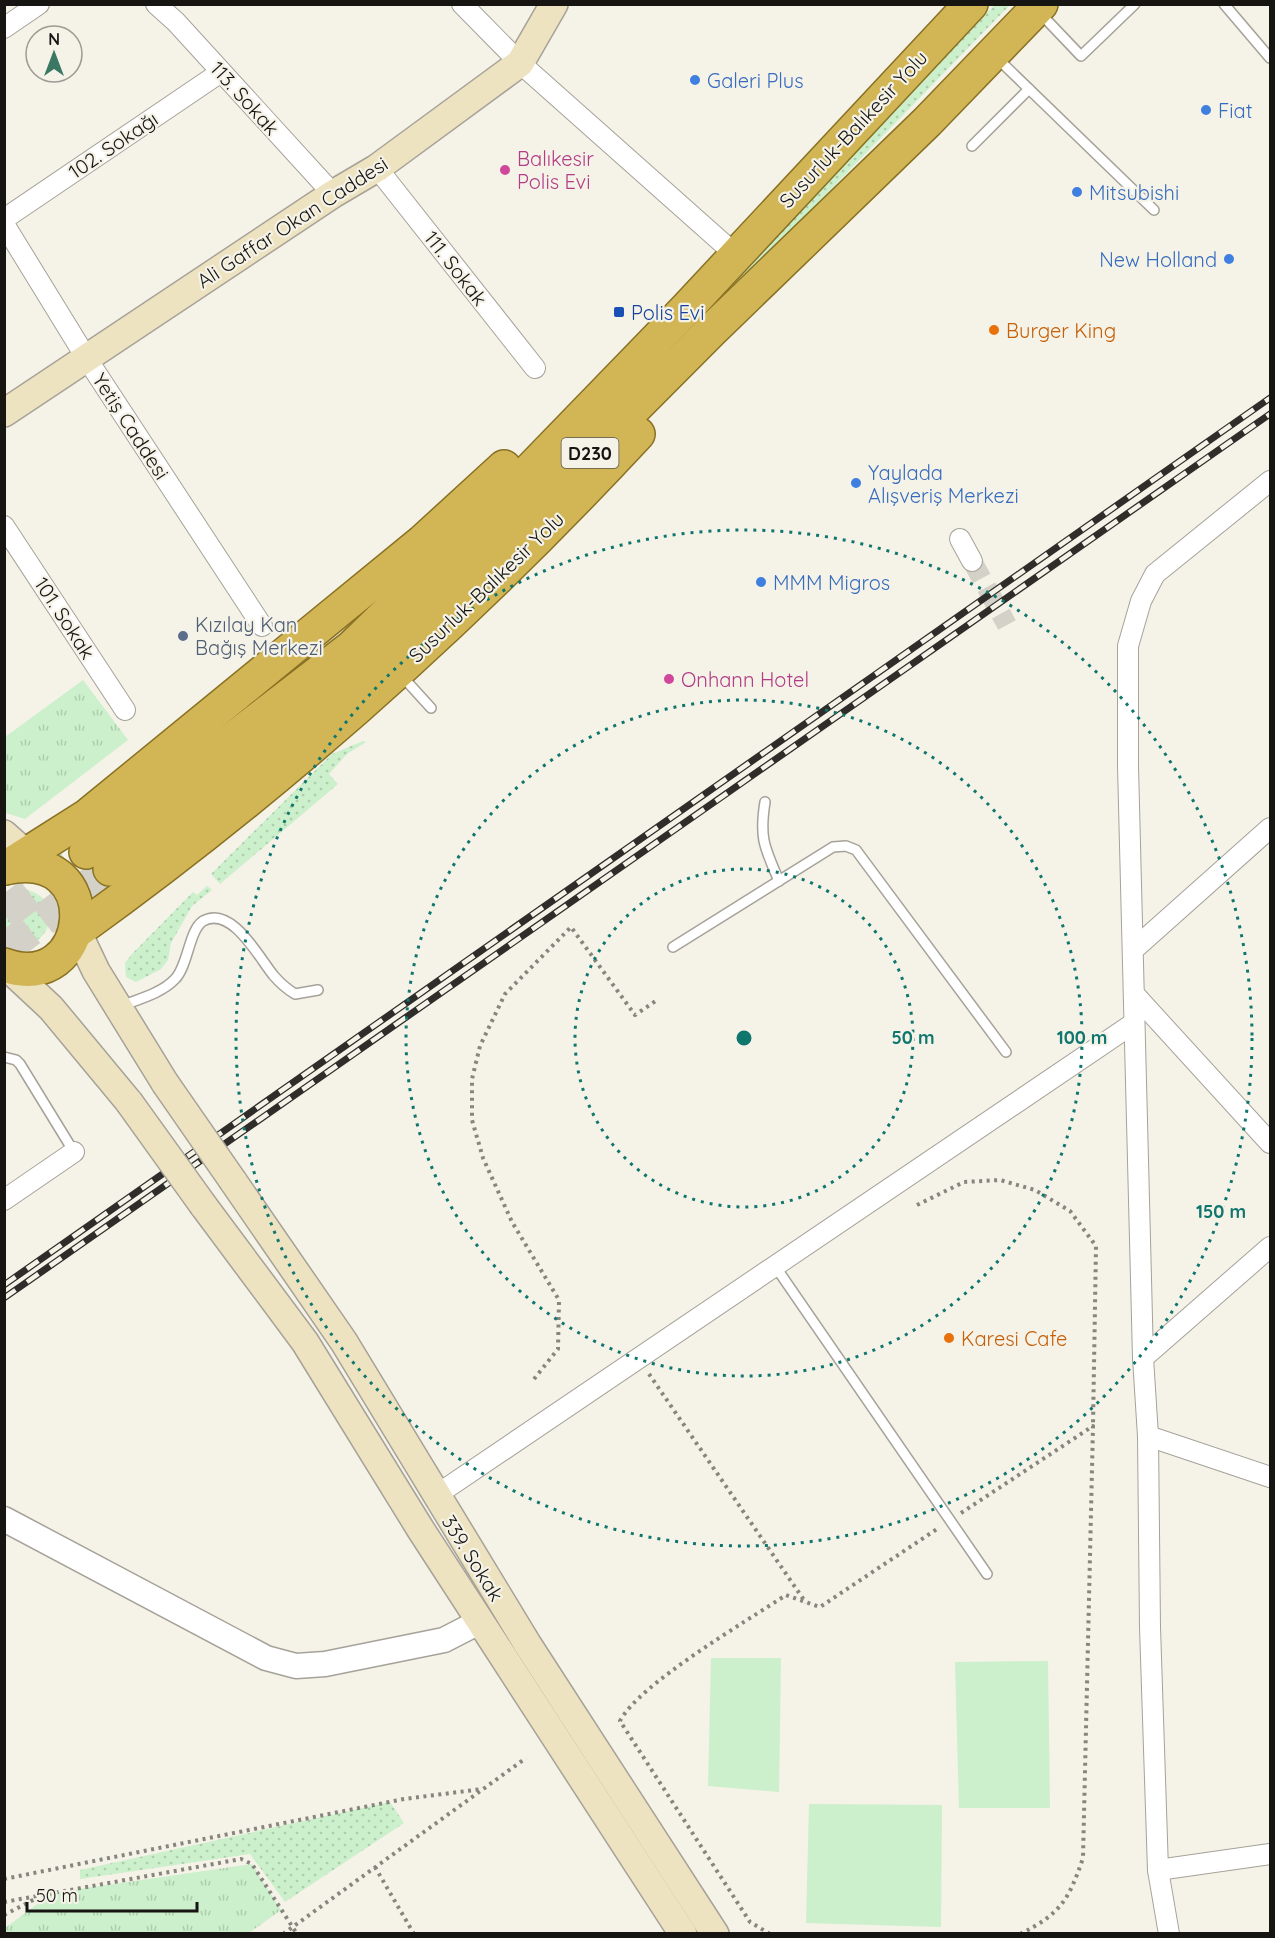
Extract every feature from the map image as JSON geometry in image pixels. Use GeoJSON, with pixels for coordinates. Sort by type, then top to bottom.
{"type":"FeatureCollection","features":[{"type":"Feature","properties":{"kind":"highway","name":"Susurluk-Balıkesir Yolu"},"geometry":{"type":"LineString","coordinates":[[971,4],[736,255],[459,543],[352,646],[98,861],[379,658],[483,560],[711,330],[851,196],[1039,7]]}},
{"type":"Feature","properties":{"kind":"highway","name":"Susurluk-Balıkesir Yolu"},"geometry":{"type":"LineString","coordinates":[[76,931],[354,713],[588,488],[800,261],[851,196]]}},
{"type":"Feature","properties":{"kind":"highway","name":"Susurluk-Balıkesir Yolu"},"geometry":{"type":"LineString","coordinates":[[16,858],[87,816],[422,542],[736,255]]}},
{"type":"Feature","properties":{"kind":"highway"},"geometry":{"type":"LineString","coordinates":[[14,975],[49,964],[62,956],[71,945],[78,914],[75,898],[67,884],[55,873],[16,858]]}},
{"type":"Feature","properties":{"kind":"main road","name":"Ali Gaffar Okan Caddesi"},"geometry":{"type":"LineString","coordinates":[[4,413],[333,194],[377,168],[520,63],[554,4]]}},
{"type":"Feature","properties":{"kind":"main road","name":"339. Sokak"},"geometry":{"type":"LineString","coordinates":[[76,931],[96,971],[165,1083],[344,1342],[435,1496],[528,1645],[715,1934]]}},
{"type":"Feature","properties":{"kind":"main road","name":"339. Sokak"},"geometry":{"type":"LineString","coordinates":[[14,975],[51,1008],[129,1102],[305,1342],[421,1530],[683,1934]]}},
{"type":"Feature","properties":{"kind":"street"},"geometry":{"type":"LineString","coordinates":[[4,28],[39,4]]}},
{"type":"Feature","properties":{"kind":"street","name":"113. Sokak"},"geometry":{"type":"LineString","coordinates":[[156,4],[333,194]]}},
{"type":"Feature","properties":{"kind":"street"},"geometry":{"type":"LineString","coordinates":[[462,4],[520,63],[736,255]]}},
{"type":"Feature","properties":{"kind":"street","name":"102. Sokağı"},"geometry":{"type":"LineString","coordinates":[[4,219],[221,72]]}},
{"type":"Feature","properties":{"kind":"street","name":"111. Sokak"},"geometry":{"type":"LineString","coordinates":[[377,168],[535,368]]}},
{"type":"Feature","properties":{"kind":"street","name":"Yetiş Caddesi"},"geometry":{"type":"LineString","coordinates":[[4,224],[87,359],[262,626]]}},
{"type":"Feature","properties":{"kind":"street"},"geometry":{"type":"LineString","coordinates":[[1169,1934],[1158,1870],[1150,1627],[1148,1436],[1143,1358],[1128,766],[1128,646],[1141,601],[1155,574],[1270,481]]}},
{"type":"Feature","properties":{"kind":"street","name":"101. Sokak"},"geometry":{"type":"LineString","coordinates":[[4,525],[125,710]]}},
{"type":"Feature","properties":{"kind":"street"},"geometry":{"type":"LineString","coordinates":[[960,539],[972,561]]}},
{"type":"Feature","properties":{"kind":"street"},"geometry":{"type":"LineString","coordinates":[[1133,950],[1270,828]]}},
{"type":"Feature","properties":{"kind":"street"},"geometry":{"type":"LineString","coordinates":[[1134,994],[1270,1143]]}},
{"type":"Feature","properties":{"kind":"street"},"geometry":{"type":"LineString","coordinates":[[435,1496],[1134,1023]]}},
{"type":"Feature","properties":{"kind":"street"},"geometry":{"type":"LineString","coordinates":[[4,1200],[74,1152]]}},
{"type":"Feature","properties":{"kind":"street"},"geometry":{"type":"LineString","coordinates":[[1143,1358],[1270,1247]]}},
{"type":"Feature","properties":{"kind":"street"},"geometry":{"type":"LineString","coordinates":[[1148,1436],[1270,1477]]}},
{"type":"Feature","properties":{"kind":"street"},"geometry":{"type":"LineString","coordinates":[[4,1519],[266,1658],[296,1666],[325,1664],[444,1640],[482,1621]]}},
{"type":"Feature","properties":{"kind":"street"},"geometry":{"type":"LineString","coordinates":[[1158,1870],[1270,1854]]}},
{"type":"Feature","properties":{"kind":"lane"},"geometry":{"type":"LineString","coordinates":[[1039,7],[1081,56],[1135,4]]}},
{"type":"Feature","properties":{"kind":"lane"},"geometry":{"type":"LineString","coordinates":[[1224,4],[1270,58]]}},
{"type":"Feature","properties":{"kind":"lane"},"geometry":{"type":"LineString","coordinates":[[993,54],[1154,210]]}},
{"type":"Feature","properties":{"kind":"lane"},"geometry":{"type":"LineString","coordinates":[[972,146],[1029,88]]}},
{"type":"Feature","properties":{"kind":"lane"},"geometry":{"type":"LineString","coordinates":[[398,671],[431,708]]}},
{"type":"Feature","properties":{"kind":"lane"},"geometry":{"type":"LineString","coordinates":[[765,802],[761,829],[763,843],[779,881]]}},
{"type":"Feature","properties":{"kind":"lane"},"geometry":{"type":"LineString","coordinates":[[673,947],[833,847],[846,846],[856,850],[1006,1052]]}},
{"type":"Feature","properties":{"kind":"lane"},"geometry":{"type":"LineString","coordinates":[[119,1006],[151,994],[175,979],[199,924],[209,918],[221,919],[232,924],[276,978],[295,994],[318,990]]}},
{"type":"Feature","properties":{"kind":"lane"},"geometry":{"type":"LineString","coordinates":[[4,1057],[16,1059],[21,1064],[74,1152]]}},
{"type":"Feature","properties":{"kind":"lane"},"geometry":{"type":"LineString","coordinates":[[775,1266],[987,1574]]}},
{"type":"Feature","properties":{"kind":"path"},"geometry":{"type":"LineString","coordinates":[[534,1379],[558,1349],[559,1300],[512,1222],[483,1158],[472,1120],[472,1079],[480,1046],[505,994],[571,927],[635,1015],[657,1000]]}},
{"type":"Feature","properties":{"kind":"path"},"geometry":{"type":"LineString","coordinates":[[917,1205],[964,1182],[1000,1180],[1035,1190],[1070,1211],[1096,1246],[1083,1858],[1071,1893],[1046,1921],[1020,1934]]}},
{"type":"Feature","properties":{"kind":"path"},"geometry":{"type":"LineString","coordinates":[[638,1358],[806,1603]]}},
{"type":"Feature","properties":{"kind":"path"},"geometry":{"type":"LineString","coordinates":[[770,1934],[750,1922],[620,1721],[627,1708],[654,1686],[786,1595],[820,1607],[1093,1425]]}},
{"type":"Feature","properties":{"kind":"path"},"geometry":{"type":"LineString","coordinates":[[283,1934],[526,1758]]}},
{"type":"Feature","properties":{"kind":"path"},"geometry":{"type":"LineString","coordinates":[[4,1879],[404,1799],[482,1789]]}},
{"type":"Feature","properties":{"kind":"path"},"geometry":{"type":"LineString","coordinates":[[4,1902],[241,1859],[252,1864],[297,1934]]}},
{"type":"Feature","properties":{"kind":"path"},"geometry":{"type":"LineString","coordinates":[[375,1867],[414,1934]]}},
{"type":"Feature","properties":{"kind":"path"},"geometry":{"type":"LineString","coordinates":[[4,1915],[44,1895]]}},
{"type":"Feature","properties":{"kind":"green space"},"geometry":{"type":"Polygon","coordinates":[[[995,5],[1010,5],[766,256],[658,361],[929,69],[995,5]]]}},
{"type":"Feature","properties":{"kind":"green space"},"geometry":{"type":"Polygon","coordinates":[[[83,680],[128,740],[25,819],[6,813],[5,737],[83,680]]]}},
{"type":"Feature","properties":{"kind":"green space"},"geometry":{"type":"Polygon","coordinates":[[[363,741],[366,742],[347,754],[329,774],[338,784],[220,884],[211,874],[332,754],[363,741]]]}},
{"type":"Feature","properties":{"kind":"green space"},"geometry":{"type":"Polygon","coordinates":[[[207,886],[212,890],[192,906],[171,943],[168,960],[161,969],[136,982],[126,977],[125,963],[132,954],[193,892],[197,895],[207,886]]]}},
{"type":"Feature","properties":{"kind":"green space"},"geometry":{"type":"Polygon","coordinates":[[[24,889],[39,895],[48,905],[50,917],[47,928],[40,938],[30,944],[18,944],[5,938],[5,896],[24,889]]]}},
{"type":"Feature","properties":{"kind":"green space"},"geometry":{"type":"Polygon","coordinates":[[[711,1658],[781,1658],[779,1792],[708,1786],[711,1658]]]}},
{"type":"Feature","properties":{"kind":"green space"},"geometry":{"type":"Polygon","coordinates":[[[1048,1661],[1050,1808],[959,1808],[955,1662],[1048,1661]]]}},
{"type":"Feature","properties":{"kind":"green space"},"geometry":{"type":"Polygon","coordinates":[[[390,1802],[404,1823],[285,1902],[250,1854],[80,1879],[80,1870],[390,1802]]]}},
{"type":"Feature","properties":{"kind":"green space"},"geometry":{"type":"Polygon","coordinates":[[[809,1804],[942,1805],[941,1927],[806,1923],[809,1804]]]}},
{"type":"Feature","properties":{"kind":"green space"},"geometry":{"type":"Polygon","coordinates":[[[252,1864],[281,1910],[249,1933],[5,1933],[5,1928],[52,1893],[252,1864]]]}},
{"type":"Feature","properties":{"kind":"tunnel"},"geometry":{"type":"LineString","coordinates":[[972,561],[1007,625]]}},
{"type":"Feature","properties":{"kind":"tunnel"},"geometry":{"type":"LineString","coordinates":[[4,914],[86,852]]}},
{"type":"Feature","properties":{"kind":"tunnel"},"geometry":{"type":"LineString","coordinates":[[4,950],[110,869]]}},
{"type":"Feature","properties":{"kind":"railway"},"geometry":{"type":"LineString","coordinates":[[4,1285],[1270,398]]}},
{"type":"Feature","properties":{"kind":"railway"},"geometry":{"type":"LineString","coordinates":[[4,1298],[1270,414]]}},
{"type":"Feature","properties":{"kind":"place","name":"Galeri Plus"},"geometry":{"type":"Point","coordinates":[695,80]}},
{"type":"Feature","properties":{"kind":"place","name":"Fiat"},"geometry":{"type":"Point","coordinates":[1206,110]}},
{"type":"Feature","properties":{"kind":"place","name":"Balıkesir Polis Evi"},"geometry":{"type":"Point","coordinates":[505,170]}},
{"type":"Feature","properties":{"kind":"place","name":"Mitsubishi"},"geometry":{"type":"Point","coordinates":[1077,192]}},
{"type":"Feature","properties":{"kind":"place","name":"New Holland"},"geometry":{"type":"Point","coordinates":[1229,259]}},
{"type":"Feature","properties":{"kind":"place","name":"Polis Evi"},"geometry":{"type":"Point","coordinates":[619,312]}},
{"type":"Feature","properties":{"kind":"place","name":"Burger King"},"geometry":{"type":"Point","coordinates":[994,330]}},
{"type":"Feature","properties":{"kind":"place","name":"Yaylada Alışveriş Merkezi"},"geometry":{"type":"Point","coordinates":[856,483]}},
{"type":"Feature","properties":{"kind":"place","name":"MMM Migros"},"geometry":{"type":"Point","coordinates":[761,582]}},
{"type":"Feature","properties":{"kind":"place","name":"Kızılay Kan Bağış Merkezi"},"geometry":{"type":"Point","coordinates":[183,636]}},
{"type":"Feature","properties":{"kind":"place","name":"Onhann Hotel"},"geometry":{"type":"Point","coordinates":[669,679]}},
{"type":"Feature","properties":{"kind":"place","name":"Karesi Cafe"},"geometry":{"type":"Point","coordinates":[949,1338]}}]}
